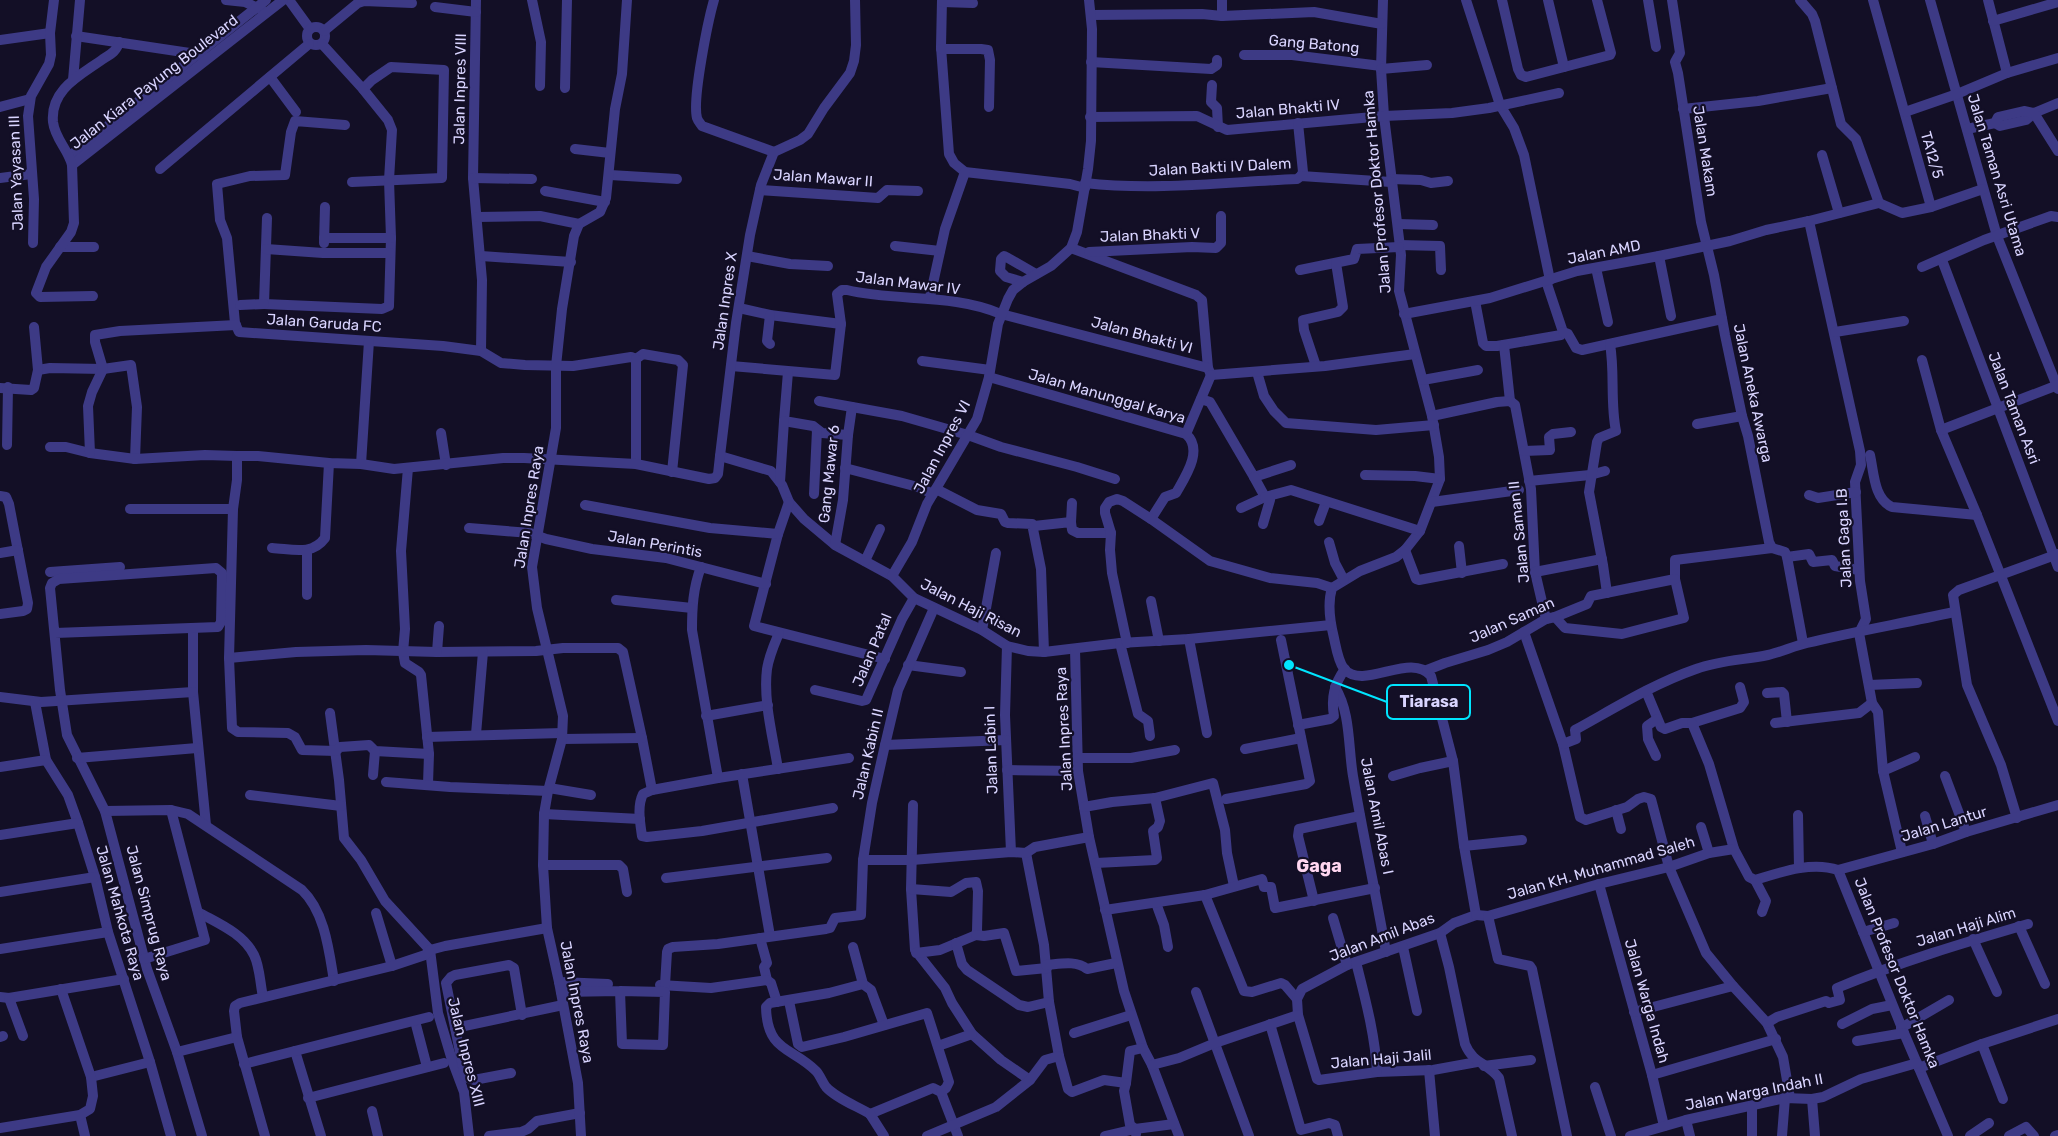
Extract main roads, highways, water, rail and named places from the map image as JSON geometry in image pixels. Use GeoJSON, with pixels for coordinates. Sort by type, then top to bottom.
{"type":"FeatureCollection","features":[{"type":"Feature","properties":{"kind":"place","name":"Tiarasa"},"geometry":{"type":"Point","coordinates":[1289,665]}},
{"type":"Feature","properties":{"kind":"district","name":"Gaga"},"geometry":{"type":"Point","coordinates":[1319,866]}}]}
